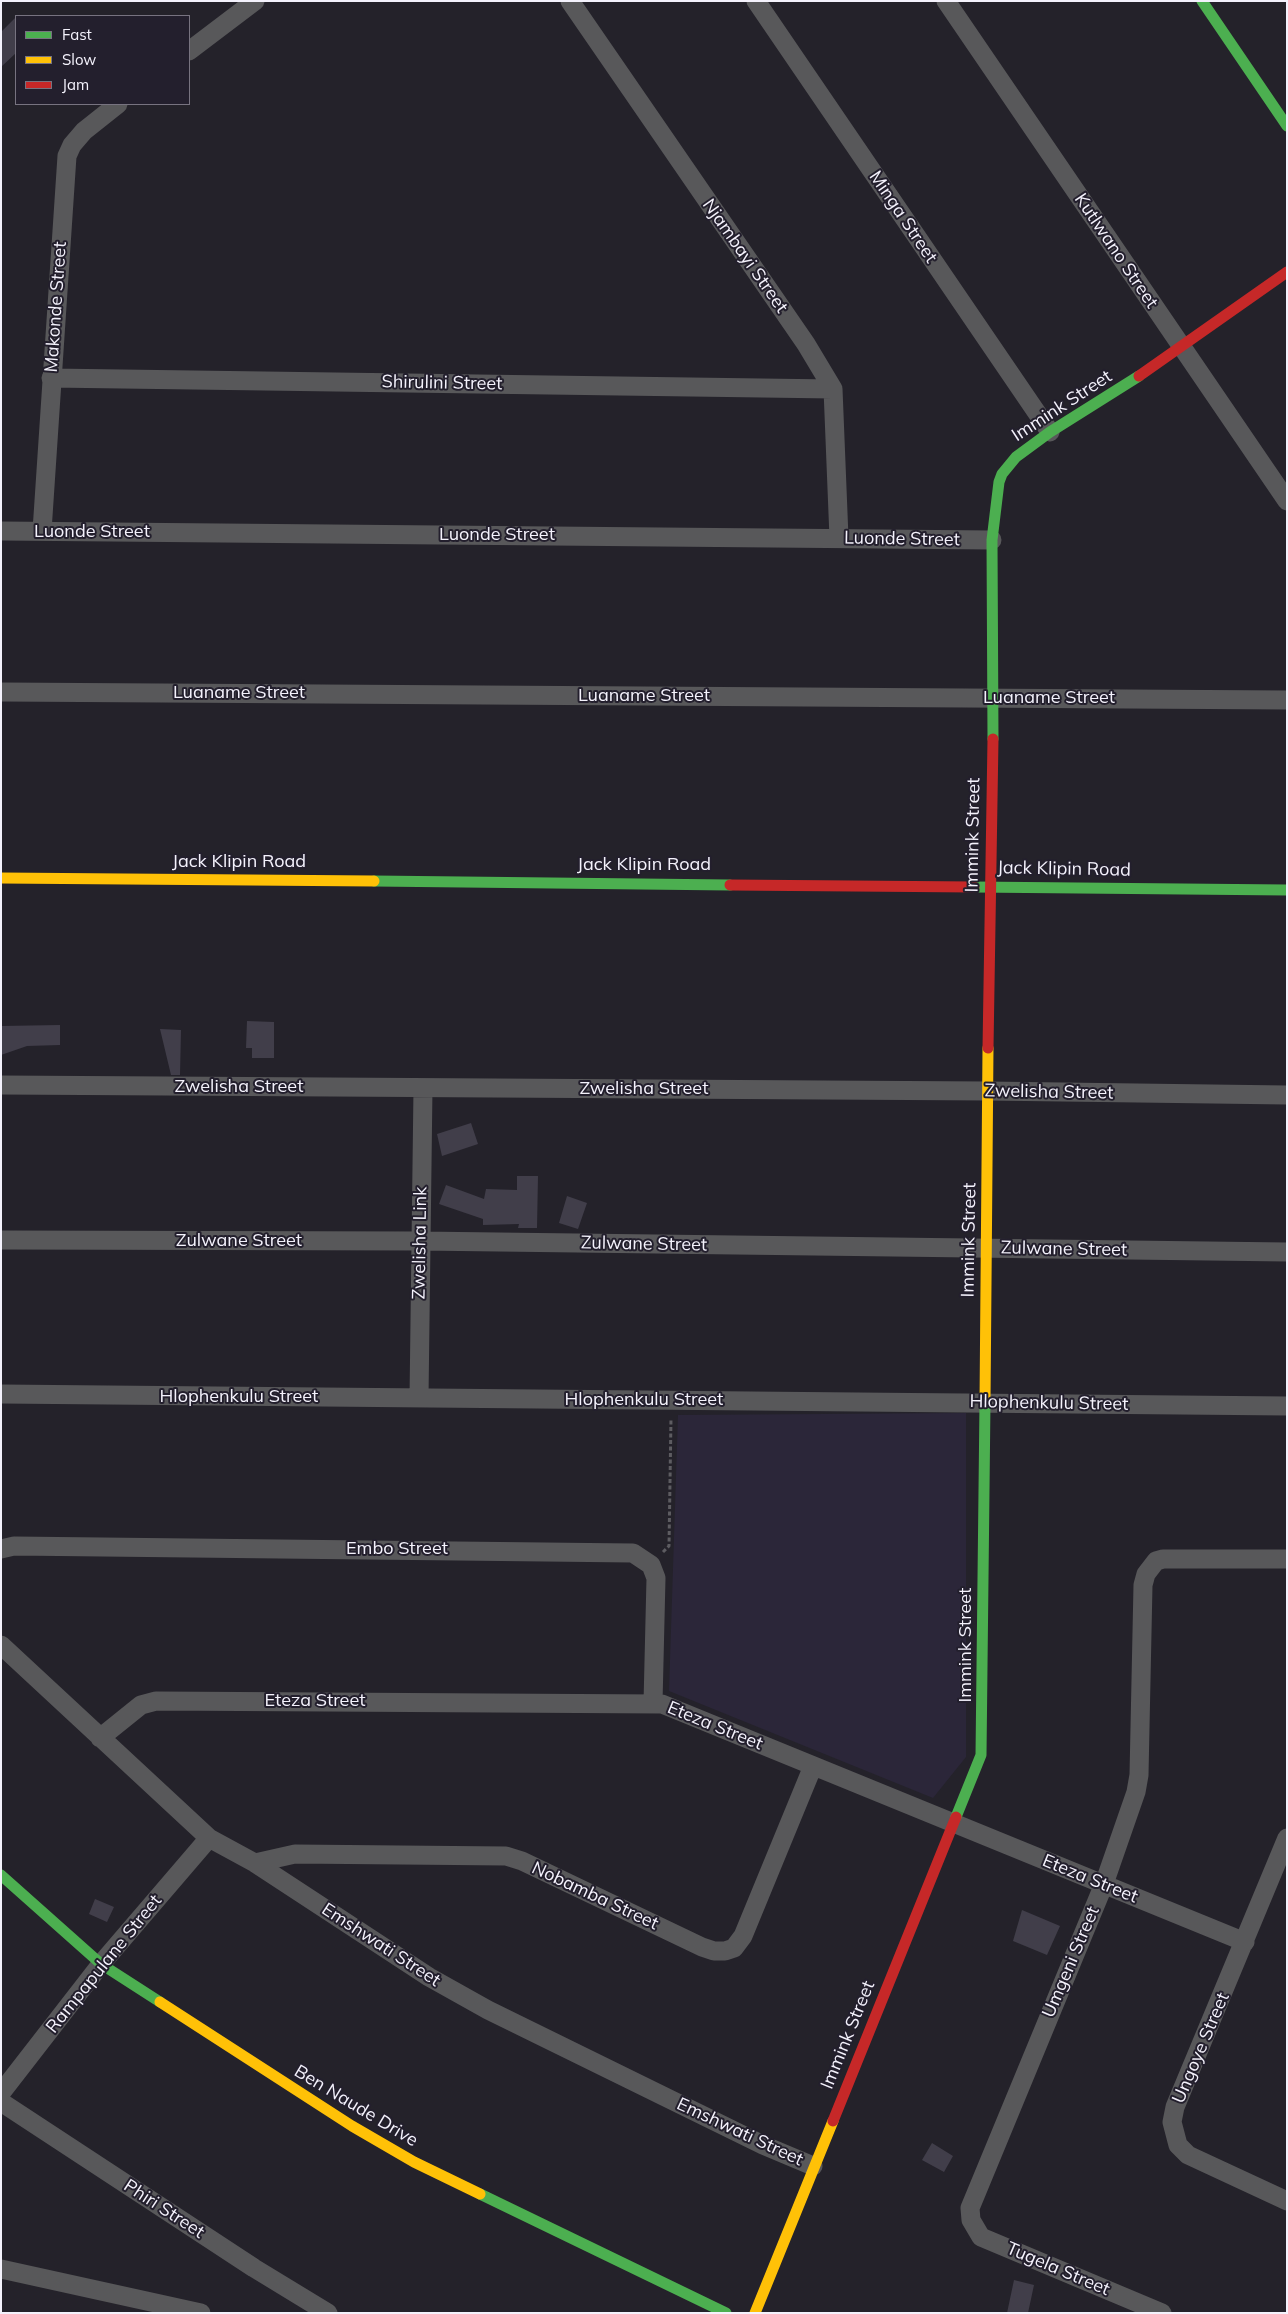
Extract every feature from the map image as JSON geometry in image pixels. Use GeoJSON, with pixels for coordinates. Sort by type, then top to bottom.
{"type":"FeatureCollection","features":[{"type":"Feature","properties":{"kind":"street"},"geometry":{"type":"LineString","coordinates":[[190,50],[255,1]]}},
{"type":"Feature","properties":{"kind":"street","name":"Njambayi Street"},"geometry":{"type":"LineString","coordinates":[[570,1],[806,344],[834,389],[839,538]]}},
{"type":"Feature","properties":{"kind":"street","name":"Minga Street"},"geometry":{"type":"LineString","coordinates":[[756,1],[1050,432]]}},
{"type":"Feature","properties":{"kind":"street","name":"Kutlwano Street"},"geometry":{"type":"LineString","coordinates":[[946,1],[1287,500]]}},
{"type":"Feature","properties":{"kind":"street"},"geometry":{"type":"LineString","coordinates":[[1202,1],[1287,126]]}},
{"type":"Feature","properties":{"kind":"street","name":"Makonde Street"},"geometry":{"type":"LineString","coordinates":[[42,531],[51,378],[68,156],[72,145],[84,132],[117,105]]}},
{"type":"Feature","properties":{"kind":"street","name":"Immink Street"},"geometry":{"type":"LineString","coordinates":[[755,2313],[813,2166],[980,1763],[982,1748],[990,886],[994,698],[992,540],[998,489],[1002,474],[1016,457],[1050,432],[1130,383],[1287,272]]}},
{"type":"Feature","properties":{"kind":"street","name":"Shirulini Street"},"geometry":{"type":"LineString","coordinates":[[51,378],[834,389]]}},
{"type":"Feature","properties":{"kind":"street","name":"Luonde Street"},"geometry":{"type":"LineString","coordinates":[[1,531],[992,540]]}},
{"type":"Feature","properties":{"kind":"street","name":"Luaname Street"},"geometry":{"type":"LineString","coordinates":[[1,692],[1287,700]]}},
{"type":"Feature","properties":{"kind":"street","name":"Jack Klipin Road"},"geometry":{"type":"LineString","coordinates":[[1,878],[1287,890]]}},
{"type":"Feature","properties":{"kind":"street","name":"Zwelisha Street"},"geometry":{"type":"LineString","coordinates":[[1,1086],[988,1091],[1287,1095]]}},
{"type":"Feature","properties":{"kind":"street","name":"Zwelisha Link"},"geometry":{"type":"LineString","coordinates":[[419,1398],[423,1088]]}},
{"type":"Feature","properties":{"kind":"street","name":"Zulwane Street"},"geometry":{"type":"LineString","coordinates":[[1,1240],[420,1242],[1287,1252]]}},
{"type":"Feature","properties":{"kind":"street","name":"Hlophenkulu Street"},"geometry":{"type":"LineString","coordinates":[[1,1394],[1287,1406]]}},
{"type":"Feature","properties":{"kind":"street","name":"Embo Street"},"geometry":{"type":"LineString","coordinates":[[1,1549],[14,1546],[623,1551],[642,1557],[651,1565]]}},
{"type":"Feature","properties":{"kind":"street","name":"Umgeni Street"},"geometry":{"type":"LineString","coordinates":[[981,2237],[971,2220],[970,2208],[974,2195],[1104,1884],[1130,1812],[1138,1782],[1142,1586],[1150,1567],[1163,1559],[1287,1559]]}},
{"type":"Feature","properties":{"kind":"street"},"geometry":{"type":"LineString","coordinates":[[651,1565],[656,1583],[653,1703]]}},
{"type":"Feature","properties":{"kind":"street","name":"Emshwati Street"},"geometry":{"type":"LineString","coordinates":[[1,1645],[209,1838],[255,1863],[429,1977],[488,2010],[763,2145],[813,2166]]}},
{"type":"Feature","properties":{"kind":"street","name":"Eteza Street"},"geometry":{"type":"LineString","coordinates":[[100,1738],[141,1705],[156,1701],[653,1703],[671,1706],[812,1766],[1245,1942]]}},
{"type":"Feature","properties":{"kind":"street","name":"Nobamba Street"},"geometry":{"type":"LineString","coordinates":[[255,1863],[295,1854],[506,1856],[522,1861],[702,1947],[714,1951],[725,1951],[734,1948],[743,1936],[812,1766]]}},
{"type":"Feature","properties":{"kind":"street","name":"Rampapulane Street"},"geometry":{"type":"LineString","coordinates":[[1,2093],[102,1964],[209,1838]]}},
{"type":"Feature","properties":{"kind":"street","name":"Ungoye Street"},"geometry":{"type":"LineString","coordinates":[[1287,1838],[1175,2107],[1172,2128],[1178,2145],[1188,2155],[1287,2201]]}},
{"type":"Feature","properties":{"kind":"street","name":"Ben Naude Drive"},"geometry":{"type":"LineString","coordinates":[[1,1875],[102,1964],[343,2121],[414,2162],[726,2313]]}},
{"type":"Feature","properties":{"kind":"street","name":"Phiri Street"},"geometry":{"type":"LineString","coordinates":[[1,2102],[254,2268],[328,2313]]}},
{"type":"Feature","properties":{"kind":"street","name":"Tugela Street"},"geometry":{"type":"LineString","coordinates":[[981,2237],[1162,2313]]}},
{"type":"Feature","properties":{"kind":"street"},"geometry":{"type":"LineString","coordinates":[[1,2269],[200,2313]]}},
{"type":"Feature","properties":{"kind":"path"},"geometry":{"type":"LineString","coordinates":[[651,1565],[669,1546],[672,1400]]}},
{"type":"Feature","properties":{"kind":"shaded area"},"geometry":{"type":"Polygon","coordinates":[[[966,1413],[966,1757],[933,1798],[669,1691],[678,1415],[966,1413]]]}},
{"type":"Feature","properties":{"kind":"building"},"geometry":{"type":"Polygon","coordinates":[[[15,18],[15,54],[1,67],[1,32],[15,18]]]}},
{"type":"Feature","properties":{"kind":"building"},"geometry":{"type":"Polygon","coordinates":[[[247,1021],[274,1022],[274,1058],[252,1058],[252,1048],[246,1048],[247,1021]]]}},
{"type":"Feature","properties":{"kind":"building"},"geometry":{"type":"Polygon","coordinates":[[[60,1025],[60,1045],[27,1046],[1,1055],[1,1026],[60,1025]]]}},
{"type":"Feature","properties":{"kind":"building"},"geometry":{"type":"Polygon","coordinates":[[[160,1029],[181,1030],[180,1075],[171,1075],[160,1029]]]}},
{"type":"Feature","properties":{"kind":"building"},"geometry":{"type":"Polygon","coordinates":[[[471,1123],[478,1144],[442,1156],[437,1134],[471,1123]]]}},
{"type":"Feature","properties":{"kind":"building"},"geometry":{"type":"Polygon","coordinates":[[[517,1176],[538,1176],[537,1228],[518,1228],[519,1224],[483,1225],[483,1219],[439,1204],[446,1185],[484,1199],[486,1189],[517,1190],[517,1176]]]}},
{"type":"Feature","properties":{"kind":"building"},"geometry":{"type":"Polygon","coordinates":[[[567,1196],[587,1203],[578,1229],[559,1223],[567,1196]]]}},
{"type":"Feature","properties":{"kind":"building"},"geometry":{"type":"Polygon","coordinates":[[[95,1899],[114,1907],[107,1922],[89,1914],[95,1899]]]}},
{"type":"Feature","properties":{"kind":"building"},"geometry":{"type":"Polygon","coordinates":[[[1022,1910],[1060,1926],[1047,1955],[1013,1941],[1022,1910]]]}},
{"type":"Feature","properties":{"kind":"building"},"geometry":{"type":"Polygon","coordinates":[[[932,2143],[953,2156],[944,2172],[922,2160],[932,2143]]]}},
{"type":"Feature","properties":{"kind":"building"},"geometry":{"type":"Polygon","coordinates":[[[1014,2280],[1034,2285],[1028,2313],[1007,2313],[1014,2280]]]}},
{"type":"Feature","properties":{"kind":"traffic: fast"},"geometry":{"type":"LineString","coordinates":[[1202,1],[1287,126]]}},
{"type":"Feature","properties":{"kind":"traffic: fast"},"geometry":{"type":"LineString","coordinates":[[993,739],[992,540],[999,482],[1002,474],[1016,457],[1050,432],[1139,376]]}},
{"type":"Feature","properties":{"kind":"traffic: fast"},"geometry":{"type":"LineString","coordinates":[[374,881],[730,885]]}},
{"type":"Feature","properties":{"kind":"traffic: fast"},"geometry":{"type":"LineString","coordinates":[[974,887],[1287,890]]}},
{"type":"Feature","properties":{"kind":"traffic: fast"},"geometry":{"type":"LineString","coordinates":[[956,1817],[981,1755],[985,1402]]}},
{"type":"Feature","properties":{"kind":"traffic: fast"},"geometry":{"type":"LineString","coordinates":[[1,1875],[101,1964],[160,2002]]}},
{"type":"Feature","properties":{"kind":"traffic: fast"},"geometry":{"type":"LineString","coordinates":[[480,2194],[726,2313]]}},
{"type":"Feature","properties":{"kind":"traffic: slow"},"geometry":{"type":"LineString","coordinates":[[1,878],[374,881]]}},
{"type":"Feature","properties":{"kind":"traffic: slow"},"geometry":{"type":"LineString","coordinates":[[985,1402],[988,1048]]}},
{"type":"Feature","properties":{"kind":"traffic: slow"},"geometry":{"type":"LineString","coordinates":[[160,2002],[352,2126],[414,2162],[480,2194]]}},
{"type":"Feature","properties":{"kind":"traffic: slow"},"geometry":{"type":"LineString","coordinates":[[755,2313],[833,2121]]}},
{"type":"Feature","properties":{"kind":"traffic: jam"},"geometry":{"type":"LineString","coordinates":[[1139,376],[1287,272]]}},
{"type":"Feature","properties":{"kind":"traffic: jam"},"geometry":{"type":"LineString","coordinates":[[988,1048],[993,739]]}},
{"type":"Feature","properties":{"kind":"traffic: jam"},"geometry":{"type":"LineString","coordinates":[[730,885],[974,887]]}},
{"type":"Feature","properties":{"kind":"traffic: jam"},"geometry":{"type":"LineString","coordinates":[[833,2121],[956,1817]]}}]}
